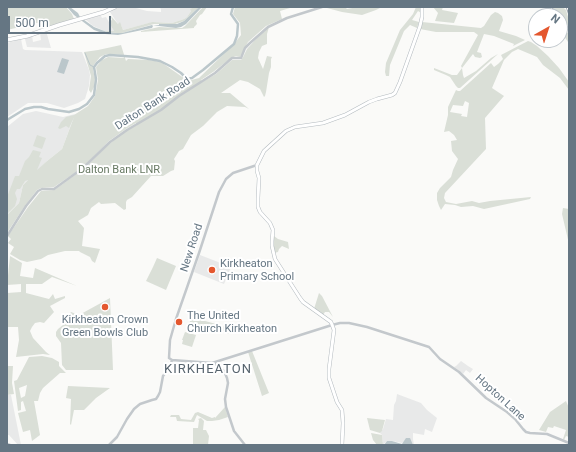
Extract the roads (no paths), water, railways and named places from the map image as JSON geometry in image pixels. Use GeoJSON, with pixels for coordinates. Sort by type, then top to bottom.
{"type":"FeatureCollection","features":[{"type":"Feature","properties":{"kind":"main road"},"geometry":{"type":"LineString","coordinates":[[7,40],[27,36],[104,12],[115,7]]}},
{"type":"Feature","properties":{"kind":"main road"},"geometry":{"type":"LineString","coordinates":[[342,445],[344,423],[342,410],[337,402],[329,378],[334,330],[332,324],[300,298],[276,259],[272,241],[273,230],[270,222],[260,212],[258,207],[259,178],[257,165],[264,151],[286,131],[295,127],[323,123],[345,115],[369,102],[395,93],[418,32],[422,17],[422,7]]}},
{"type":"Feature","properties":{"kind":"street","name":"Dalton Bank Road"},"geometry":{"type":"LineString","coordinates":[[7,236],[38,190],[54,189],[83,168],[110,142],[127,130],[161,110],[179,96],[215,73],[232,58],[241,58],[245,48],[268,27],[287,18],[322,7]]}},
{"type":"Feature","properties":{"kind":"street","name":"New Road"},"geometry":{"type":"LineString","coordinates":[[171,359],[170,340],[176,319],[219,192],[226,179],[233,173],[257,165]]}},
{"type":"Feature","properties":{"kind":"street","name":"Hopton Lane"},"geometry":{"type":"LineString","coordinates":[[332,324],[349,323],[367,327],[428,347],[440,359],[459,372],[486,398],[509,413],[523,430],[530,433],[547,434],[569,443]]}},
{"type":"Feature","properties":{"kind":"street"},"geometry":{"type":"LineString","coordinates":[[109,445],[117,437],[129,416],[139,405],[156,399],[159,394],[163,376],[170,367],[171,359],[208,363],[215,362],[332,324]]}},
{"type":"Feature","properties":{"kind":"street"},"geometry":{"type":"LineString","coordinates":[[219,367],[221,360]]}},
{"type":"Feature","properties":{"kind":"street"},"geometry":{"type":"LineString","coordinates":[[215,362],[215,364],[224,371],[227,378],[228,383],[225,399],[226,406],[234,431],[245,445]]}},
{"type":"Feature","properties":{"kind":"waterway"},"geometry":{"type":"LineString","coordinates":[[7,120],[25,109],[34,107],[69,112],[79,109],[87,104],[94,95],[96,79],[94,67],[105,56],[138,57],[160,61],[172,67],[187,79],[192,78],[234,44],[237,36],[238,24],[231,14],[233,7]]}},
{"type":"Feature","properties":{"kind":"waterway"},"geometry":{"type":"LineString","coordinates":[[85,53],[90,65],[94,67]]}},
{"type":"Feature","properties":{"kind":"railway"},"geometry":{"type":"LineString","coordinates":[[567,7],[569,13]]}},
{"type":"Feature","properties":{"kind":"place","name":"Kirkheaton Primary School"},"geometry":{"type":"Point","coordinates":[212,270]}},
{"type":"Feature","properties":{"kind":"place","name":"Kirkheaton Crown Green Bowls Club"},"geometry":{"type":"Point","coordinates":[105,307]}},
{"type":"Feature","properties":{"kind":"place","name":"The United Church Kirkheaton"},"geometry":{"type":"Point","coordinates":[179,322]}},
{"type":"Feature","properties":{"kind":"district","name":"KIRKHEATON"},"geometry":{"type":"Point","coordinates":[208,370]}},
{"type":"Feature","properties":{"kind":"park label","name":"Dalton Bank LNR"},"geometry":{"type":"Point","coordinates":[119,170]}}]}
